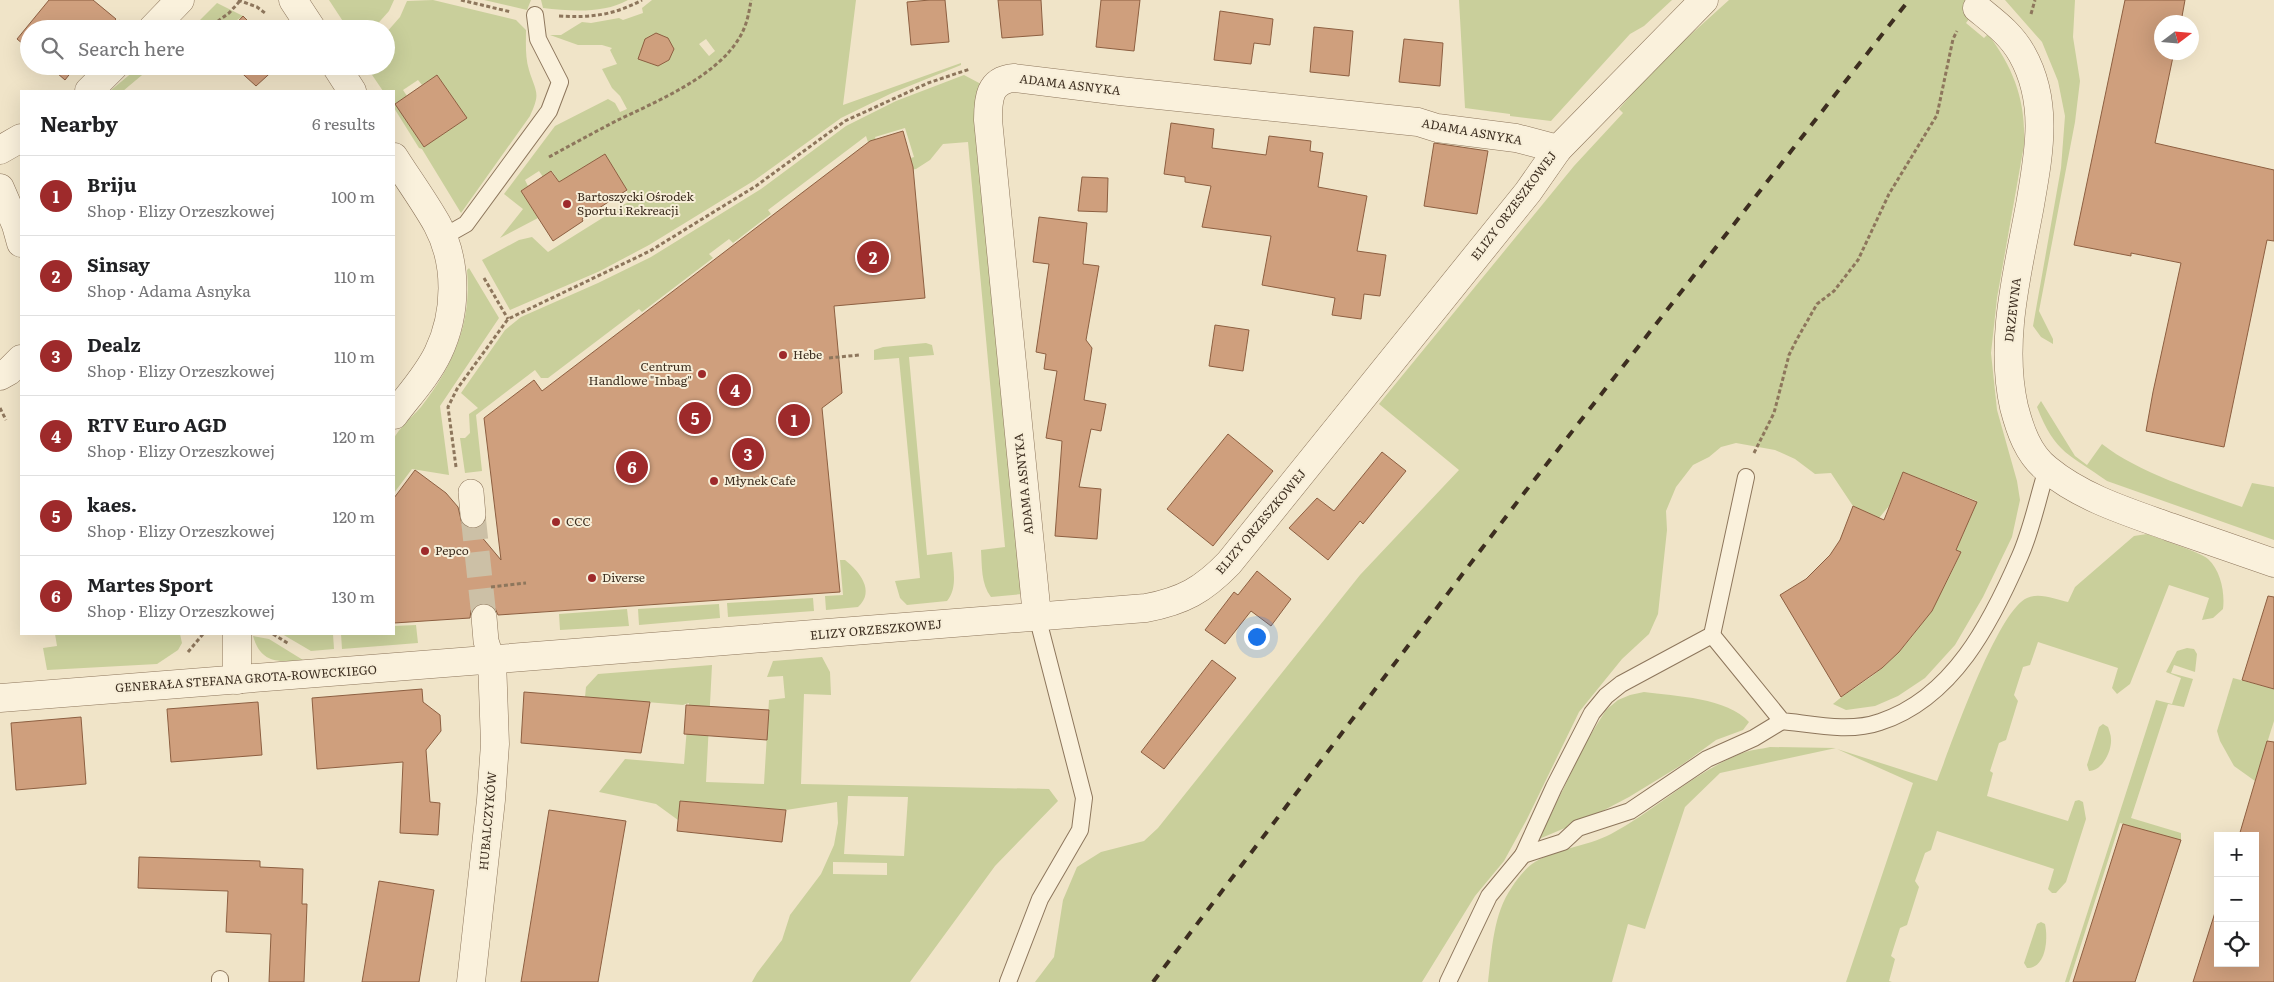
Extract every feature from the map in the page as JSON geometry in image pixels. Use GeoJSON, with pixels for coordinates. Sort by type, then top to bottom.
{"type":"FeatureCollection","features":[{"type":"Feature","properties":{"kind":"street"},"geometry":{"type":"LineString","coordinates":[[161,20],[180,0]]}},
{"type":"Feature","properties":{"kind":"street"},"geometry":{"type":"LineString","coordinates":[[293,0],[306,20]]}},
{"type":"Feature","properties":{"kind":"street","name":"ELIZY ORZESZKOWEJ"},"geometry":{"type":"LineString","coordinates":[[492,660],[1146,608],[1169,604],[1190,596],[1212,581],[1229,563],[1528,192],[1558,149],[1704,0]]}},
{"type":"Feature","properties":{"kind":"street","name":"DRZEWNA"},"geometry":{"type":"LineString","coordinates":[[1977,8],[2004,30],[2022,53],[2033,81],[2041,117],[2040,151],[2009,326],[2008,360],[2010,383],[2019,425],[2036,458],[2066,483],[2108,504],[2274,563]]}},
{"type":"Feature","properties":{"kind":"street"},"geometry":{"type":"LineString","coordinates":[[90,90],[105,75]]}},
{"type":"Feature","properties":{"kind":"street"},"geometry":{"type":"LineString","coordinates":[[342,75],[351,90]]}},
{"type":"Feature","properties":{"kind":"street","name":"ADAMA ASNYKA"},"geometry":{"type":"LineString","coordinates":[[1037,616],[988,120],[988,99],[995,85],[1001,81],[1014,78],[1120,92],[1418,122],[1437,128],[1516,138],[1558,149]]}},
{"type":"Feature","properties":{"kind":"street"},"geometry":{"type":"LineString","coordinates":[[0,150],[20,139]]}},
{"type":"Feature","properties":{"kind":"street"},"geometry":{"type":"LineString","coordinates":[[395,159],[443,237],[449,254],[453,289],[448,325],[432,364],[395,414]]}},
{"type":"Feature","properties":{"kind":"street"},"geometry":{"type":"LineString","coordinates":[[0,188],[16,224],[20,239]]}},
{"type":"Feature","properties":{"kind":"street"},"geometry":{"type":"LineString","coordinates":[[0,376],[9,371],[20,360]]}},
{"type":"Feature","properties":{"kind":"street"},"geometry":{"type":"LineString","coordinates":[[484,617],[486,641],[492,660]]}},
{"type":"Feature","properties":{"kind":"street"},"geometry":{"type":"LineString","coordinates":[[237,635],[237,680]]}},
{"type":"Feature","properties":{"kind":"street","name":"GENERAŁA STEFANA GROTA-ROWECKIEGO"},"geometry":{"type":"LineString","coordinates":[[0,698],[492,660]]}},
{"type":"Feature","properties":{"kind":"street","name":"HUBALCZYKÓW"},"geometry":{"type":"LineString","coordinates":[[471,982],[491,800],[495,744],[492,660]]}},
{"type":"Feature","properties":{"kind":"lane"},"geometry":{"type":"LineString","coordinates":[[443,237],[466,224],[548,111],[560,82],[538,39],[534,15]]}},
{"type":"Feature","properties":{"kind":"lane"},"geometry":{"type":"LineString","coordinates":[[1523,854],[1562,842],[1578,828],[1630,811],[1707,760],[1754,738],[1782,721],[1836,727],[1878,723],[1923,702],[1957,668],[1974,645],[1991,615],[2021,555],[2047,469]]}},
{"type":"Feature","properties":{"kind":"lane"},"geometry":{"type":"LineString","coordinates":[[1448,982],[1489,896],[1523,854],[1554,787],[1592,713],[1606,696],[1621,684],[1712,635],[1746,478]]}},
{"type":"Feature","properties":{"kind":"lane"},"geometry":{"type":"LineString","coordinates":[[1008,982],[1040,899],[1080,830],[1084,798],[1037,616]]}},
{"type":"Feature","properties":{"kind":"lane"},"geometry":{"type":"LineString","coordinates":[[1712,635],[1782,721]]}},
{"type":"Feature","properties":{"kind":"path"},"geometry":{"type":"LineString","coordinates":[[548,157],[671,94],[703,73],[727,54],[739,39],[748,17],[751,0]]}},
{"type":"Feature","properties":{"kind":"path"},"geometry":{"type":"LineString","coordinates":[[219,20],[240,1]]}},
{"type":"Feature","properties":{"kind":"path"},"geometry":{"type":"LineString","coordinates":[[1746,478],[1756,448],[1774,413],[1789,355],[1797,338],[1817,304],[1834,291],[1858,260],[1889,194],[1937,115],[1953,40],[1959,27]]}},
{"type":"Feature","properties":{"kind":"path"},"geometry":{"type":"LineString","coordinates":[[455,464],[448,407],[457,390],[508,319],[650,252],[756,186],[846,121],[928,82],[962,70],[979,67]]}},
{"type":"Feature","properties":{"kind":"path"},"geometry":{"type":"LineString","coordinates":[[484,279],[508,319]]}},
{"type":"Feature","properties":{"kind":"path"},"geometry":{"type":"LineString","coordinates":[[829,358],[860,355]]}},
{"type":"Feature","properties":{"kind":"path"},"geometry":{"type":"LineString","coordinates":[[0,408],[6,420]]}},
{"type":"Feature","properties":{"kind":"path"},"geometry":{"type":"LineString","coordinates":[[490,587],[526,583]]}},
{"type":"Feature","properties":{"kind":"path"},"geometry":{"type":"LineString","coordinates":[[275,635],[290,645]]}},
{"type":"Feature","properties":{"kind":"green space"},"geometry":{"type":"Polygon","coordinates":[[[329,0],[394,0],[389,11],[381,20],[342,20],[329,0]]]}},
{"type":"Feature","properties":{"kind":"green space"},"geometry":{"type":"Polygon","coordinates":[[[433,0],[516,20],[526,30],[527,60],[536,93],[533,108],[530,116],[461,213],[422,149],[419,148],[395,110],[395,104],[395,90],[382,90],[372,75],[395,75],[395,23],[400,17],[407,1],[433,0]],[[437,75],[422,85],[418,80],[403,90],[407,96],[395,104],[424,147],[467,118],[437,75]]]}},
{"type":"Feature","properties":{"kind":"green space"},"geometry":{"type":"Polygon","coordinates":[[[484,0],[531,0],[527,10],[484,0]]]}},
{"type":"Feature","properties":{"kind":"green space"},"geometry":{"type":"Polygon","coordinates":[[[541,0],[628,0],[608,8],[575,10],[543,8],[541,0]]]}},
{"type":"Feature","properties":{"kind":"green space"},"geometry":{"type":"Polygon","coordinates":[[[652,0],[856,0],[843,105],[961,63],[961,65],[892,93],[841,118],[755,180],[649,245],[600,271],[510,310],[482,260],[519,240],[532,237],[548,252],[628,202],[627,190],[605,154],[559,182],[552,171],[543,177],[539,171],[525,180],[528,186],[521,191],[538,218],[500,238],[523,209],[504,194],[555,126],[608,99],[615,103],[620,112],[627,109],[620,96],[612,88],[602,69],[617,64],[610,50],[612,48],[602,45],[578,45],[550,35],[561,35],[582,22],[591,23],[619,18],[623,20],[643,13],[642,8],[652,0]],[[706,39],[699,44],[709,56],[715,51],[706,39]]]}},
{"type":"Feature","properties":{"kind":"green space"},"geometry":{"type":"Polygon","coordinates":[[[1459,0],[1672,0],[1644,26],[1630,34],[1551,121],[1465,108],[1459,0]]]}},
{"type":"Feature","properties":{"kind":"green space"},"geometry":{"type":"Polygon","coordinates":[[[1729,0],[1983,0],[1966,23],[1984,38],[1988,34],[2005,60],[2016,86],[2023,114],[2024,145],[1997,298],[1991,353],[1997,410],[2017,481],[2020,500],[2012,537],[1983,597],[1955,645],[1925,678],[1898,696],[1875,706],[1846,710],[1833,704],[1882,668],[1918,629],[1937,600],[1961,552],[1956,550],[1977,501],[1903,472],[1889,506],[1879,518],[1853,506],[1831,473],[1815,474],[1795,459],[1775,450],[1736,443],[1721,447],[1709,457],[1693,465],[1676,487],[1666,511],[1667,530],[1658,614],[1649,634],[1622,659],[1579,712],[1527,819],[1504,861],[1475,896],[1422,982],[1035,982],[1054,957],[1063,900],[1077,867],[1101,852],[1144,841],[1158,828],[1360,575],[1459,470],[1379,404],[1574,166],[1623,113],[1619,109],[1657,65],[1729,0]]]}},
{"type":"Feature","properties":{"kind":"green space"},"geometry":{"type":"Polygon","coordinates":[[[2005,0],[2075,0],[2073,37],[2080,81],[2075,122],[2039,311],[2053,339],[2053,344],[2041,337],[2033,326],[2061,168],[2065,116],[2058,81],[2042,42],[2005,0]]]}},
{"type":"Feature","properties":{"kind":"green space"},"geometry":{"type":"Polygon","coordinates":[[[217,3],[243,16],[237,20],[200,20],[217,3]]]}},
{"type":"Feature","properties":{"kind":"green space"},"geometry":{"type":"Polygon","coordinates":[[[129,75],[142,75],[124,90],[111,90],[129,75]]]}},
{"type":"Feature","properties":{"kind":"green space"},"geometry":{"type":"Polygon","coordinates":[[[964,75],[981,84],[1022,594],[991,597],[985,586],[983,575],[981,550],[1005,547],[968,142],[943,144],[930,160],[916,169],[887,174],[876,167],[866,136],[768,210],[771,214],[733,243],[729,239],[709,254],[713,258],[642,312],[639,309],[548,378],[541,378],[535,370],[476,415],[482,471],[465,473],[460,438],[465,438],[470,433],[469,414],[478,408],[461,393],[505,330],[521,317],[651,257],[761,189],[846,126],[896,101],[964,75]],[[905,128],[875,137],[885,166],[914,157],[905,128]]]}},
{"type":"Feature","properties":{"kind":"green space"},"geometry":{"type":"Polygon","coordinates":[[[469,268],[499,318],[440,406],[449,475],[412,469],[395,492],[395,437],[432,392],[451,360],[463,326],[468,289],[467,270],[469,268]]]}},
{"type":"Feature","properties":{"kind":"green space"},"geometry":{"type":"Polygon","coordinates":[[[926,343],[932,345],[934,355],[909,357],[927,555],[952,552],[954,584],[947,601],[907,605],[900,598],[895,581],[920,578],[899,358],[874,360],[874,350],[883,347],[926,343]]]}},
{"type":"Feature","properties":{"kind":"green space"},"geometry":{"type":"Polygon","coordinates":[[[2041,401],[2075,456],[2087,465],[2102,444],[2133,464],[2188,488],[2242,507],[2252,483],[2274,487],[2274,540],[2107,481],[2065,452],[2050,435],[2037,407],[2041,401]]]}},
{"type":"Feature","properties":{"kind":"green space"},"geometry":{"type":"Polygon","coordinates":[[[2147,534],[2188,549],[2208,559],[2216,570],[2221,582],[2223,609],[2213,618],[2202,620],[2209,598],[2169,585],[2130,684],[2117,694],[2112,688],[2118,668],[2038,642],[2030,665],[2023,667],[2014,695],[2018,701],[2006,740],[1999,743],[1990,771],[1993,773],[1987,796],[2068,821],[2075,801],[2083,802],[2086,819],[2066,882],[2056,893],[2052,893],[2048,889],[2054,869],[1937,831],[1931,850],[1925,853],[1915,881],[1919,887],[1907,925],[1900,928],[1891,956],[1895,959],[1889,981],[1892,982],[1846,982],[1913,783],[1837,749],[1937,781],[1989,652],[2002,627],[2015,608],[2032,596],[2043,596],[2068,602],[2075,587],[2134,536],[2147,534]]]}},
{"type":"Feature","properties":{"kind":"green space"},"geometry":{"type":"Polygon","coordinates":[[[840,560],[845,560],[860,575],[864,582],[866,594],[858,607],[826,610],[825,596],[843,595],[840,560]]]}},
{"type":"Feature","properties":{"kind":"green space"},"geometry":{"type":"Polygon","coordinates":[[[813,598],[814,611],[728,617],[727,603],[813,598]]]}},
{"type":"Feature","properties":{"kind":"green space"},"geometry":{"type":"Polygon","coordinates":[[[719,604],[720,618],[639,625],[638,609],[719,604]]]}},
{"type":"Feature","properties":{"kind":"green space"},"geometry":{"type":"Polygon","coordinates":[[[627,609],[629,626],[560,630],[559,614],[627,609]]]}},
{"type":"Feature","properties":{"kind":"green space"},"geometry":{"type":"Polygon","coordinates":[[[416,625],[418,643],[342,649],[341,635],[395,635],[395,626],[416,625]]]}},
{"type":"Feature","properties":{"kind":"green space"},"geometry":{"type":"Polygon","coordinates":[[[55,635],[180,635],[182,643],[178,650],[157,664],[47,670],[43,648],[57,646],[55,635]]]}},
{"type":"Feature","properties":{"kind":"green space"},"geometry":{"type":"Polygon","coordinates":[[[284,635],[333,635],[334,649],[311,651],[284,635]]]}},
{"type":"Feature","properties":{"kind":"green space"},"geometry":{"type":"Polygon","coordinates":[[[253,636],[269,639],[303,660],[279,661],[272,659],[261,652],[253,636]]]}},
{"type":"Feature","properties":{"kind":"green space"},"geometry":{"type":"Polygon","coordinates":[[[2187,648],[2194,649],[2197,654],[2195,672],[2174,665],[2171,673],[2193,679],[2184,707],[2168,704],[2131,818],[2181,833],[2181,841],[2120,823],[2069,982],[2065,982],[2156,700],[2172,704],[2181,678],[2166,672],[2177,651],[2187,648]]]}},
{"type":"Feature","properties":{"kind":"green space"},"geometry":{"type":"Polygon","coordinates":[[[822,657],[830,672],[831,695],[804,694],[801,784],[1049,789],[1058,801],[995,866],[910,982],[752,982],[782,940],[790,915],[821,874],[834,845],[838,823],[837,802],[786,810],[680,801],[678,820],[656,804],[599,792],[625,759],[684,764],[689,703],[683,705],[585,697],[586,687],[598,674],[712,665],[706,782],[764,784],[769,700],[785,698],[783,676],[767,677],[773,661],[822,657]],[[848,796],[844,854],[904,856],[908,797],[848,796]],[[833,862],[833,874],[887,875],[887,863],[833,862]]]}},
{"type":"Feature","properties":{"kind":"green space"},"geometry":{"type":"Polygon","coordinates":[[[2233,678],[2274,689],[2274,721],[2255,781],[2234,766],[2220,741],[2217,731],[2233,678]]]}},
{"type":"Feature","properties":{"kind":"green space"},"geometry":{"type":"Polygon","coordinates":[[[1644,692],[1715,703],[1740,714],[1749,722],[1743,730],[1716,740],[1683,764],[1629,797],[1591,817],[1539,839],[1586,742],[1606,710],[1618,700],[1644,692]]]}},
{"type":"Feature","properties":{"kind":"green space"},"geometry":{"type":"Polygon","coordinates":[[[2103,724],[2108,727],[2111,737],[2110,749],[2102,764],[2098,768],[2089,771],[2087,765],[2099,727],[2103,724]]]}},
{"type":"Feature","properties":{"kind":"green space"},"geometry":{"type":"Polygon","coordinates":[[[1770,747],[1836,748],[1720,773],[1685,807],[1645,929],[1628,924],[1612,982],[1488,982],[1497,920],[1514,884],[1529,866],[1550,854],[1592,842],[1611,834],[1644,814],[1706,771],[1744,753],[1770,747]]]}},
{"type":"Feature","properties":{"kind":"green space"},"geometry":{"type":"Polygon","coordinates":[[[2041,922],[2045,924],[2046,930],[2045,951],[2039,963],[2034,967],[2027,968],[2024,963],[2037,924],[2041,922]]]}},
{"type":"Feature","properties":{"kind":"building"},"geometry":{"type":"Polygon","coordinates":[[[49,0],[93,0],[116,19],[115,20],[33,20],[49,0]]]}},
{"type":"Feature","properties":{"kind":"building"},"geometry":{"type":"Polygon","coordinates":[[[945,0],[949,42],[911,45],[907,2],[945,0]]]}},
{"type":"Feature","properties":{"kind":"building"},"geometry":{"type":"Polygon","coordinates":[[[998,0],[1041,0],[1043,35],[1002,38],[998,0]]]}},
{"type":"Feature","properties":{"kind":"building"},"geometry":{"type":"Polygon","coordinates":[[[1101,0],[1140,0],[1134,51],[1096,47],[1101,0]]]}},
{"type":"Feature","properties":{"kind":"building"},"geometry":{"type":"Polygon","coordinates":[[[2125,0],[2185,0],[2182,15],[2154,15],[2154,60],[2172,60],[2155,143],[2274,170],[2274,241],[2267,240],[2224,447],[2146,431],[2181,263],[2131,253],[2131,256],[2074,245],[2125,0]]]}},
{"type":"Feature","properties":{"kind":"building"},"geometry":{"type":"Polygon","coordinates":[[[1220,11],[1273,19],[1270,45],[1254,43],[1251,64],[1214,60],[1220,11]]]}},
{"type":"Feature","properties":{"kind":"building"},"geometry":{"type":"Polygon","coordinates":[[[1314,27],[1353,31],[1349,76],[1310,72],[1314,27]]]}},
{"type":"Feature","properties":{"kind":"building"},"geometry":{"type":"Polygon","coordinates":[[[656,33],[668,38],[674,49],[669,60],[658,66],[638,59],[645,39],[656,33]]]}},
{"type":"Feature","properties":{"kind":"building"},"geometry":{"type":"Polygon","coordinates":[[[1404,39],[1443,43],[1440,86],[1399,82],[1404,39]]]}},
{"type":"Feature","properties":{"kind":"building"},"geometry":{"type":"Polygon","coordinates":[[[59,75],[69,75],[65,80],[59,75]]]}},
{"type":"Feature","properties":{"kind":"building"},"geometry":{"type":"Polygon","coordinates":[[[244,75],[268,75],[256,86],[244,75]]]}},
{"type":"Feature","properties":{"kind":"building"},"geometry":{"type":"Polygon","coordinates":[[[437,75],[467,118],[424,147],[395,104],[437,75]]]}},
{"type":"Feature","properties":{"kind":"building"},"geometry":{"type":"Polygon","coordinates":[[[1171,123],[1214,129],[1212,148],[1266,155],[1269,136],[1311,141],[1310,151],[1323,153],[1318,187],[1367,196],[1357,251],[1386,255],[1380,296],[1364,294],[1361,319],[1332,315],[1335,298],[1262,285],[1271,236],[1202,227],[1211,186],[1185,182],[1185,177],[1164,174],[1171,123]]]}},
{"type":"Feature","properties":{"kind":"building","name":"Centrum Handlowe \"Inbag\""},"geometry":{"type":"Polygon","coordinates":[[[903,131],[913,167],[925,298],[834,306],[842,393],[822,408],[840,592],[498,615],[495,608],[490,604],[483,603],[471,610],[470,618],[395,623],[395,497],[415,470],[446,493],[458,507],[462,524],[467,528],[475,529],[501,560],[484,418],[534,380],[542,391],[870,141],[903,131]]]}},
{"type":"Feature","properties":{"kind":"building"},"geometry":{"type":"Polygon","coordinates":[[[1434,143],[1488,151],[1477,214],[1424,206],[1434,143]]]}},
{"type":"Feature","properties":{"kind":"building","name":"Bartoszycki Ośrodek Sportu i Rekreacji"},"geometry":{"type":"Polygon","coordinates":[[[605,154],[627,190],[582,219],[583,221],[553,241],[521,191],[551,171],[559,182],[605,154]]]}},
{"type":"Feature","properties":{"kind":"building"},"geometry":{"type":"Polygon","coordinates":[[[1082,177],[1108,178],[1107,212],[1078,211],[1082,177]]]}},
{"type":"Feature","properties":{"kind":"building"},"geometry":{"type":"Polygon","coordinates":[[[1039,217],[1087,223],[1083,264],[1099,266],[1086,340],[1092,348],[1084,400],[1106,404],[1101,431],[1091,429],[1079,487],[1101,489],[1097,539],[1055,536],[1062,441],[1046,438],[1057,371],[1044,369],[1046,354],[1036,352],[1049,264],[1033,262],[1039,217]]]}},
{"type":"Feature","properties":{"kind":"building"},"geometry":{"type":"Polygon","coordinates":[[[1215,325],[1249,330],[1243,371],[1209,366],[1215,325]]]}},
{"type":"Feature","properties":{"kind":"building"},"geometry":{"type":"Polygon","coordinates":[[[1228,434],[1273,471],[1213,546],[1167,509],[1228,434]]]}},
{"type":"Feature","properties":{"kind":"building"},"geometry":{"type":"Polygon","coordinates":[[[1382,452],[1406,471],[1363,524],[1360,521],[1328,560],[1289,528],[1317,498],[1334,511],[1382,452]]]}},
{"type":"Feature","properties":{"kind":"building"},"geometry":{"type":"Polygon","coordinates":[[[1903,472],[1977,502],[1956,550],[1961,552],[1932,611],[1899,652],[1882,668],[1841,697],[1780,595],[1806,579],[1830,555],[1840,540],[1853,506],[1884,520],[1903,472]]]}},
{"type":"Feature","properties":{"kind":"building"},"geometry":{"type":"Polygon","coordinates":[[[1257,571],[1291,599],[1271,626],[1251,611],[1225,644],[1205,630],[1234,592],[1238,595],[1257,571]]]}},
{"type":"Feature","properties":{"kind":"building"},"geometry":{"type":"Polygon","coordinates":[[[2268,596],[2274,597],[2274,689],[2242,680],[2268,596]]]}},
{"type":"Feature","properties":{"kind":"building"},"geometry":{"type":"Polygon","coordinates":[[[1212,660],[1236,678],[1164,769],[1141,752],[1212,660]]]}},
{"type":"Feature","properties":{"kind":"building"},"geometry":{"type":"Polygon","coordinates":[[[422,689],[423,702],[440,715],[441,731],[426,750],[430,802],[440,803],[438,835],[400,833],[403,762],[317,769],[312,698],[422,689]]]}},
{"type":"Feature","properties":{"kind":"building"},"geometry":{"type":"Polygon","coordinates":[[[524,692],[650,702],[641,753],[521,743],[524,692]]]}},
{"type":"Feature","properties":{"kind":"building"},"geometry":{"type":"Polygon","coordinates":[[[258,702],[262,755],[171,762],[167,709],[258,702]]]}},
{"type":"Feature","properties":{"kind":"building"},"geometry":{"type":"Polygon","coordinates":[[[686,705],[769,710],[767,740],[684,734],[686,705]]]}},
{"type":"Feature","properties":{"kind":"building"},"geometry":{"type":"Polygon","coordinates":[[[81,717],[86,784],[16,790],[11,723],[81,717]]]}},
{"type":"Feature","properties":{"kind":"building"},"geometry":{"type":"Polygon","coordinates":[[[2267,741],[2274,742],[2274,982],[2193,982],[2214,916],[2214,967],[2259,967],[2259,832],[2240,832],[2267,741]]]}},
{"type":"Feature","properties":{"kind":"building"},"geometry":{"type":"Polygon","coordinates":[[[680,801],[786,810],[782,842],[677,831],[680,801]]]}},
{"type":"Feature","properties":{"kind":"building"},"geometry":{"type":"Polygon","coordinates":[[[549,810],[626,821],[598,982],[521,982],[549,810]]]}},
{"type":"Feature","properties":{"kind":"building"},"geometry":{"type":"Polygon","coordinates":[[[2123,824],[2181,840],[2135,982],[2073,982],[2123,824]]]}},
{"type":"Feature","properties":{"kind":"building"},"geometry":{"type":"Polygon","coordinates":[[[139,857],[260,861],[260,867],[303,869],[302,904],[307,904],[304,982],[269,982],[271,934],[226,932],[228,891],[138,888],[139,857]]]}},
{"type":"Feature","properties":{"kind":"building"},"geometry":{"type":"Polygon","coordinates":[[[379,881],[434,890],[419,982],[362,982],[379,881]]]}},
{"type":"Feature","properties":{"kind":"tunnel"},"geometry":{"type":"LineString","coordinates":[[473,515],[484,617]]}},
{"type":"Feature","properties":{"kind":"railway"},"geometry":{"type":"LineString","coordinates":[[1153,982],[1521,497],[1909,0]]}},
{"type":"Feature","properties":{"kind":"place","name":"Bartoszycki Ośrodek Sportu i Rekreacji"},"geometry":{"type":"Point","coordinates":[567,204]}},
{"type":"Feature","properties":{"kind":"place","name":"Sinsay"},"geometry":{"type":"Point","coordinates":[873,257]}},
{"type":"Feature","properties":{"kind":"place","name":"Hebe"},"geometry":{"type":"Point","coordinates":[783,355]}},
{"type":"Feature","properties":{"kind":"place","name":"Centrum Handlowe \"Inbag\""},"geometry":{"type":"Point","coordinates":[702,374]}},
{"type":"Feature","properties":{"kind":"place","name":"RTV Euro AGD"},"geometry":{"type":"Point","coordinates":[735,390]}},
{"type":"Feature","properties":{"kind":"place","name":"kaes."},"geometry":{"type":"Point","coordinates":[695,418]}},
{"type":"Feature","properties":{"kind":"place","name":"Briju"},"geometry":{"type":"Point","coordinates":[794,420]}},
{"type":"Feature","properties":{"kind":"place","name":"Dealz"},"geometry":{"type":"Point","coordinates":[748,454]}},
{"type":"Feature","properties":{"kind":"place","name":"Martes Sport"},"geometry":{"type":"Point","coordinates":[632,467]}},
{"type":"Feature","properties":{"kind":"place","name":"Młynek Cafe"},"geometry":{"type":"Point","coordinates":[714,481]}},
{"type":"Feature","properties":{"kind":"place","name":"CCC"},"geometry":{"type":"Point","coordinates":[556,522]}},
{"type":"Feature","properties":{"kind":"place","name":"Pepco"},"geometry":{"type":"Point","coordinates":[425,551]}},
{"type":"Feature","properties":{"kind":"place","name":"Diverse"},"geometry":{"type":"Point","coordinates":[592,578]}}]}
